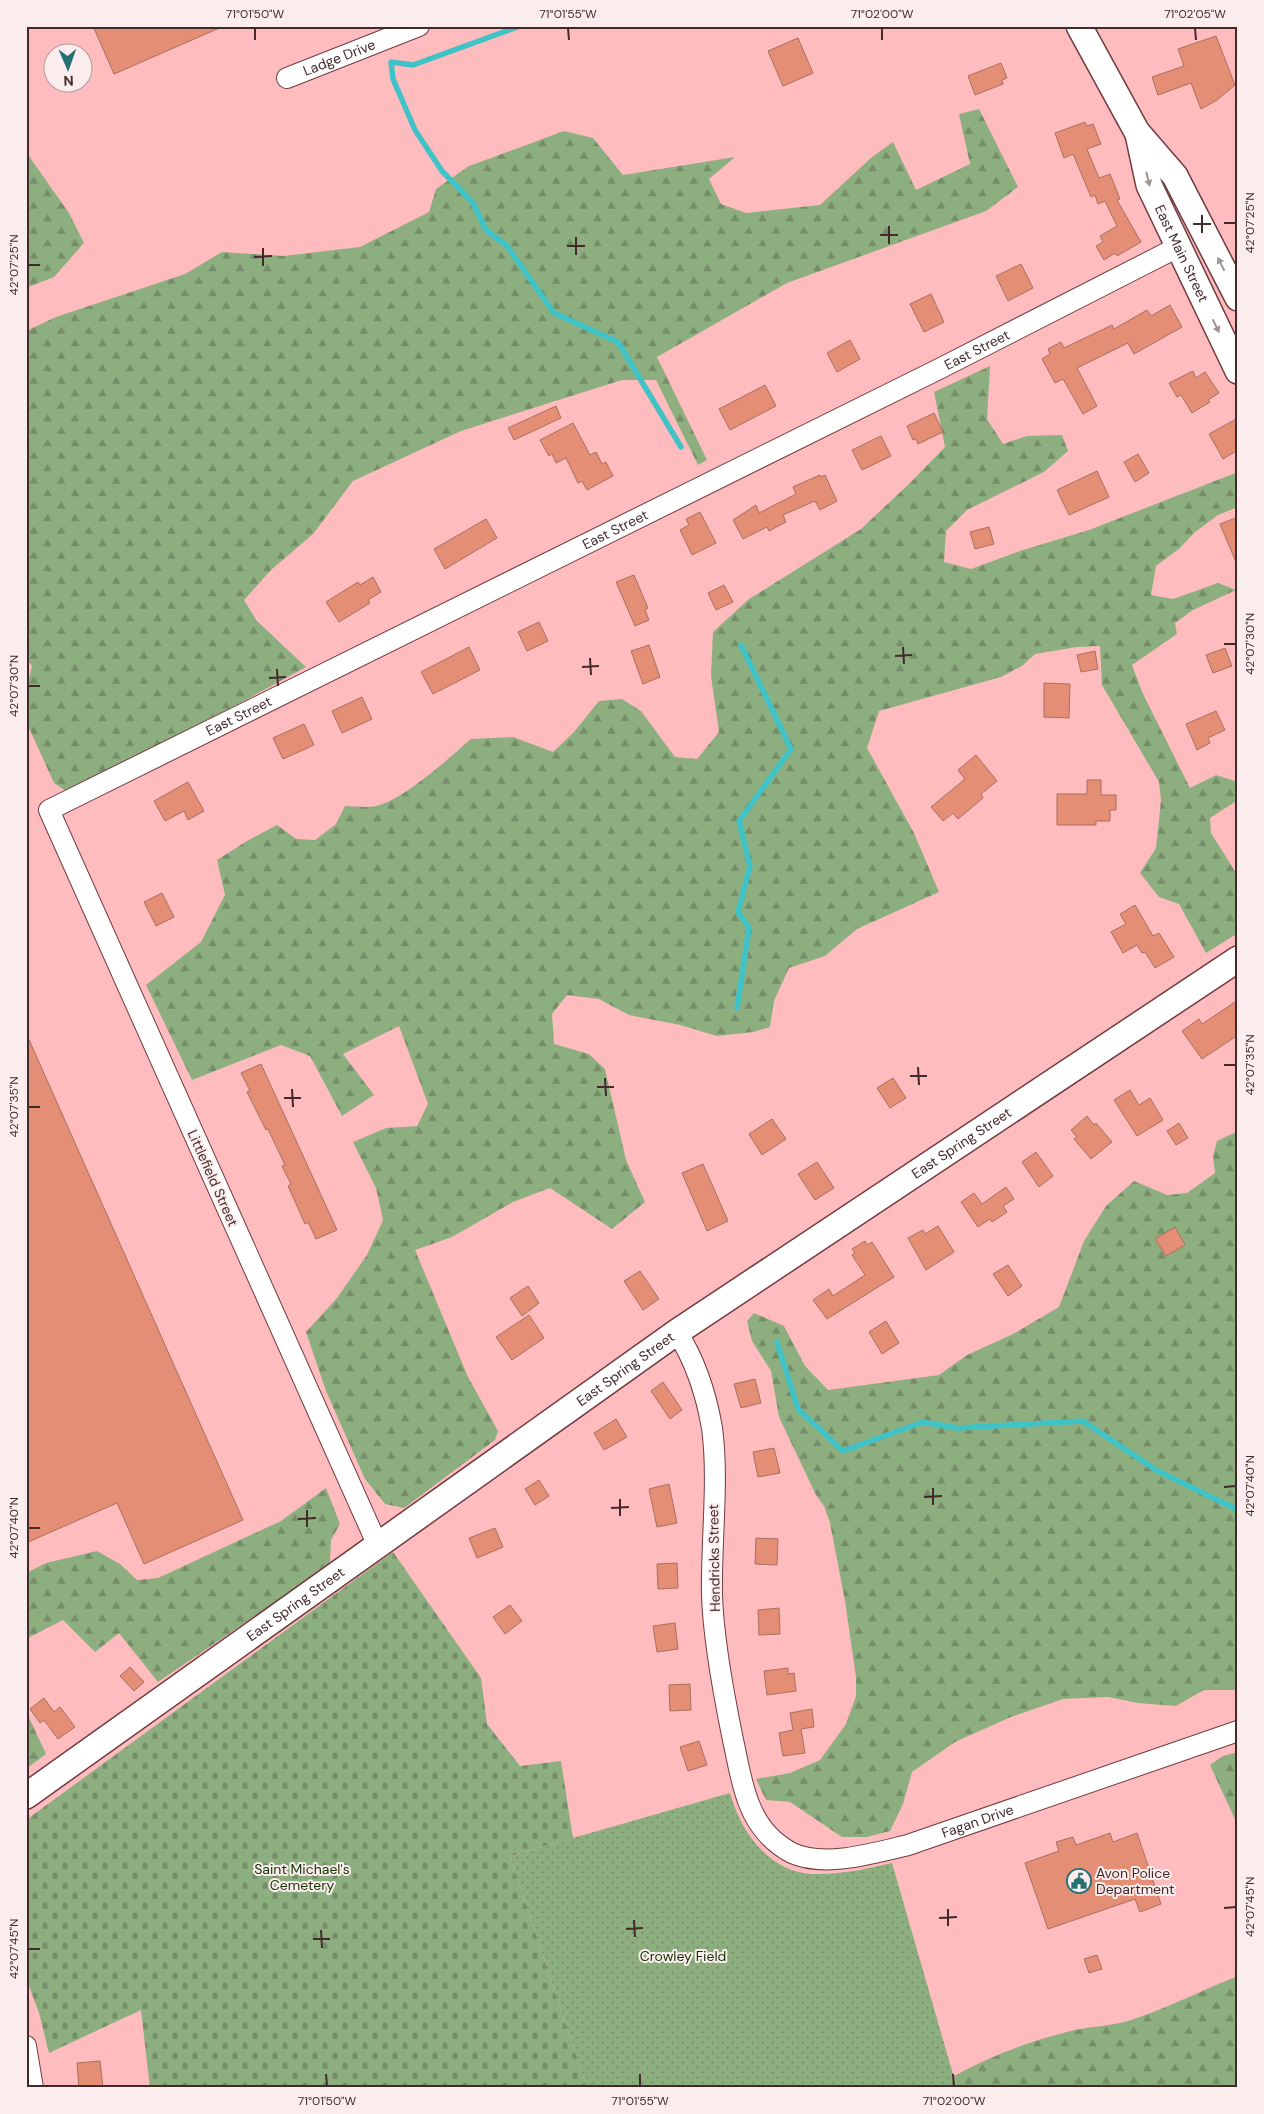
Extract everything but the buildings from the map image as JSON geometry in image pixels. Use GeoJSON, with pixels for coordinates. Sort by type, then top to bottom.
{"type":"FeatureCollection","features":[{"type":"Feature","properties":{"kind":"main road","name":"East Main Street"},"geometry":{"type":"LineString","coordinates":[[1079,26],[1137,132],[1175,176],[1238,298]]}},
{"type":"Feature","properties":{"kind":"main road","name":"East Main Street"},"geometry":{"type":"LineString","coordinates":[[1137,132],[1149,186],[1238,371]]}},
{"type":"Feature","properties":{"kind":"main road","name":"East Spring Street"},"geometry":{"type":"LineString","coordinates":[[26,1796],[677,1332],[1238,959]]}},
{"type":"Feature","properties":{"kind":"street","name":"Ladge Drive"},"geometry":{"type":"LineString","coordinates":[[287,78],[419,26]]}},
{"type":"Feature","properties":{"kind":"street","name":"East Street"},"geometry":{"type":"LineString","coordinates":[[49,810],[932,373],[1178,247]]}},
{"type":"Feature","properties":{"kind":"street","name":"Littlefield Street"},"geometry":{"type":"LineString","coordinates":[[49,810],[378,1546]]}},
{"type":"Feature","properties":{"kind":"street","name":"Hendricks Street"},"geometry":{"type":"LineString","coordinates":[[677,1332],[689,1351],[700,1379],[712,1427],[714,1453],[712,1597],[727,1708],[744,1789]]}},
{"type":"Feature","properties":{"kind":"street","name":"Fagan Drive"},"geometry":{"type":"LineString","coordinates":[[744,1789],[750,1808],[769,1836],[792,1853],[807,1858],[824,1859],[854,1856],[923,1841],[1238,1731]]}},
{"type":"Feature","properties":{"kind":"street"},"geometry":{"type":"LineString","coordinates":[[26,2046],[33,2088]]}},
{"type":"Feature","properties":{"kind":"green space"},"geometry":{"type":"Polygon","coordinates":[[[979,109],[1018,187],[986,211],[787,283],[657,357],[707,460],[698,465],[656,380],[622,380],[461,431],[353,481],[313,534],[271,570],[244,600],[257,621],[306,667],[240,703],[66,791],[54,783],[29,728],[26,692],[32,666],[26,659],[26,331],[56,317],[185,274],[222,252],[283,256],[360,247],[429,212],[436,189],[469,166],[564,131],[593,138],[623,175],[735,157],[709,179],[721,204],[746,213],[820,205],[872,157],[893,142],[916,190],[970,164],[959,114],[979,109]]]}},
{"type":"Feature","properties":{"kind":"green space"},"geometry":{"type":"Polygon","coordinates":[[[26,152],[69,213],[84,243],[54,277],[26,288],[26,152]]]}},
{"type":"Feature","properties":{"kind":"green space"},"geometry":{"type":"Polygon","coordinates":[[[990,366],[987,419],[1003,444],[1027,436],[1062,435],[1068,451],[1044,472],[967,510],[946,531],[944,562],[971,569],[1023,550],[1089,530],[1238,472],[1238,507],[1218,515],[1156,566],[1151,595],[1173,599],[1218,583],[1236,590],[1193,610],[1175,623],[1177,634],[1132,665],[1143,694],[1190,788],[1216,775],[1238,782],[1238,800],[1210,818],[1211,833],[1238,876],[1238,933],[1206,953],[1179,904],[1159,897],[1140,873],[1156,848],[1161,800],[1159,782],[1102,685],[1100,646],[1077,647],[1035,654],[1022,666],[1001,677],[879,711],[867,748],[914,833],[939,892],[857,929],[825,956],[789,968],[774,1001],[770,1027],[753,1032],[717,1036],[680,1025],[629,1015],[599,999],[567,995],[552,1014],[554,1044],[589,1054],[605,1069],[626,1160],[645,1202],[612,1229],[550,1188],[513,1202],[452,1237],[415,1250],[468,1377],[498,1431],[495,1440],[404,1508],[385,1504],[365,1479],[326,1391],[306,1332],[337,1298],[367,1255],[383,1220],[376,1188],[353,1142],[386,1128],[417,1126],[428,1104],[399,1026],[343,1054],[374,1095],[342,1116],[310,1056],[281,1045],[192,1080],[146,985],[201,942],[225,895],[217,860],[277,825],[296,839],[315,840],[336,824],[345,806],[372,807],[388,802],[413,787],[471,739],[513,737],[553,752],[574,732],[599,701],[622,699],[641,711],[675,757],[697,759],[719,732],[711,676],[713,632],[749,599],[861,529],[911,482],[945,447],[934,392],[990,366]]]}},
{"type":"Feature","properties":{"kind":"green space"},"geometry":{"type":"Polygon","coordinates":[[[1238,1131],[1238,1690],[1204,1690],[1176,1706],[1138,1703],[1108,1697],[1063,1699],[1011,1717],[955,1742],[912,1772],[903,1804],[890,1831],[867,1837],[842,1837],[790,1802],[766,1800],[756,1779],[790,1773],[820,1760],[846,1724],[856,1696],[856,1677],[845,1601],[830,1523],[824,1506],[816,1495],[779,1417],[771,1371],[752,1341],[747,1321],[754,1313],[784,1326],[805,1366],[828,1390],[939,1375],[967,1355],[1013,1334],[1059,1307],[1084,1241],[1106,1206],[1134,1181],[1167,1195],[1187,1193],[1215,1173],[1213,1156],[1217,1141],[1238,1131]]]}},
{"type":"Feature","properties":{"kind":"green space"},"geometry":{"type":"Polygon","coordinates":[[[326,1488],[340,1524],[331,1540],[330,1562],[293,1590],[158,1682],[119,1633],[95,1652],[63,1620],[26,1639],[26,1573],[46,1563],[97,1551],[120,1564],[137,1580],[158,1578],[281,1521],[326,1488]]]}},
{"type":"Feature","properties":{"kind":"green space","name":"Saint Michael's Cemetery"},"geometry":{"type":"Polygon","coordinates":[[[393,1552],[481,1678],[487,1724],[520,1766],[561,1761],[573,1838],[510,1856],[587,2088],[150,2088],[141,2010],[49,2053],[39,2013],[26,1978],[26,1820],[393,1552]]]}},
{"type":"Feature","properties":{"kind":"green space"},"geometry":{"type":"Polygon","coordinates":[[[26,1711],[46,1754],[26,1769],[26,1711]]]}},
{"type":"Feature","properties":{"kind":"green space"},"geometry":{"type":"Polygon","coordinates":[[[1238,1752],[1238,1826],[1210,1765],[1223,1756],[1238,1752]]]}},
{"type":"Feature","properties":{"kind":"green space","name":"Crowley Field"},"geometry":{"type":"Polygon","coordinates":[[[730,1793],[741,1821],[749,1835],[770,1858],[782,1866],[797,1872],[832,1874],[892,1863],[957,2088],[587,2088],[510,1856],[730,1793]]]}},
{"type":"Feature","properties":{"kind":"green space"},"geometry":{"type":"Polygon","coordinates":[[[1238,1976],[1238,2088],[957,2088],[954,2076],[983,2061],[1013,2049],[1043,2038],[1075,2030],[1131,2020],[1238,1976]]]}},
{"type":"Feature","properties":{"kind":"waterway"},"geometry":{"type":"LineString","coordinates":[[520,26],[413,65],[391,62],[393,79],[415,130],[442,171],[473,203],[486,230],[507,246],[554,313],[618,342],[681,447]]}},
{"type":"Feature","properties":{"kind":"waterway"},"geometry":{"type":"LineString","coordinates":[[737,1008],[749,928],[738,912],[750,866],[739,821],[791,749],[741,645]]}},
{"type":"Feature","properties":{"kind":"waterway"},"geometry":{"type":"LineString","coordinates":[[777,1342],[798,1409],[843,1451],[923,1422],[957,1428],[1083,1421],[1156,1470],[1238,1510]]}},
{"type":"Feature","properties":{"kind":"place","name":"Avon Police Department"},"geometry":{"type":"Point","coordinates":[1079,1881]}}]}
